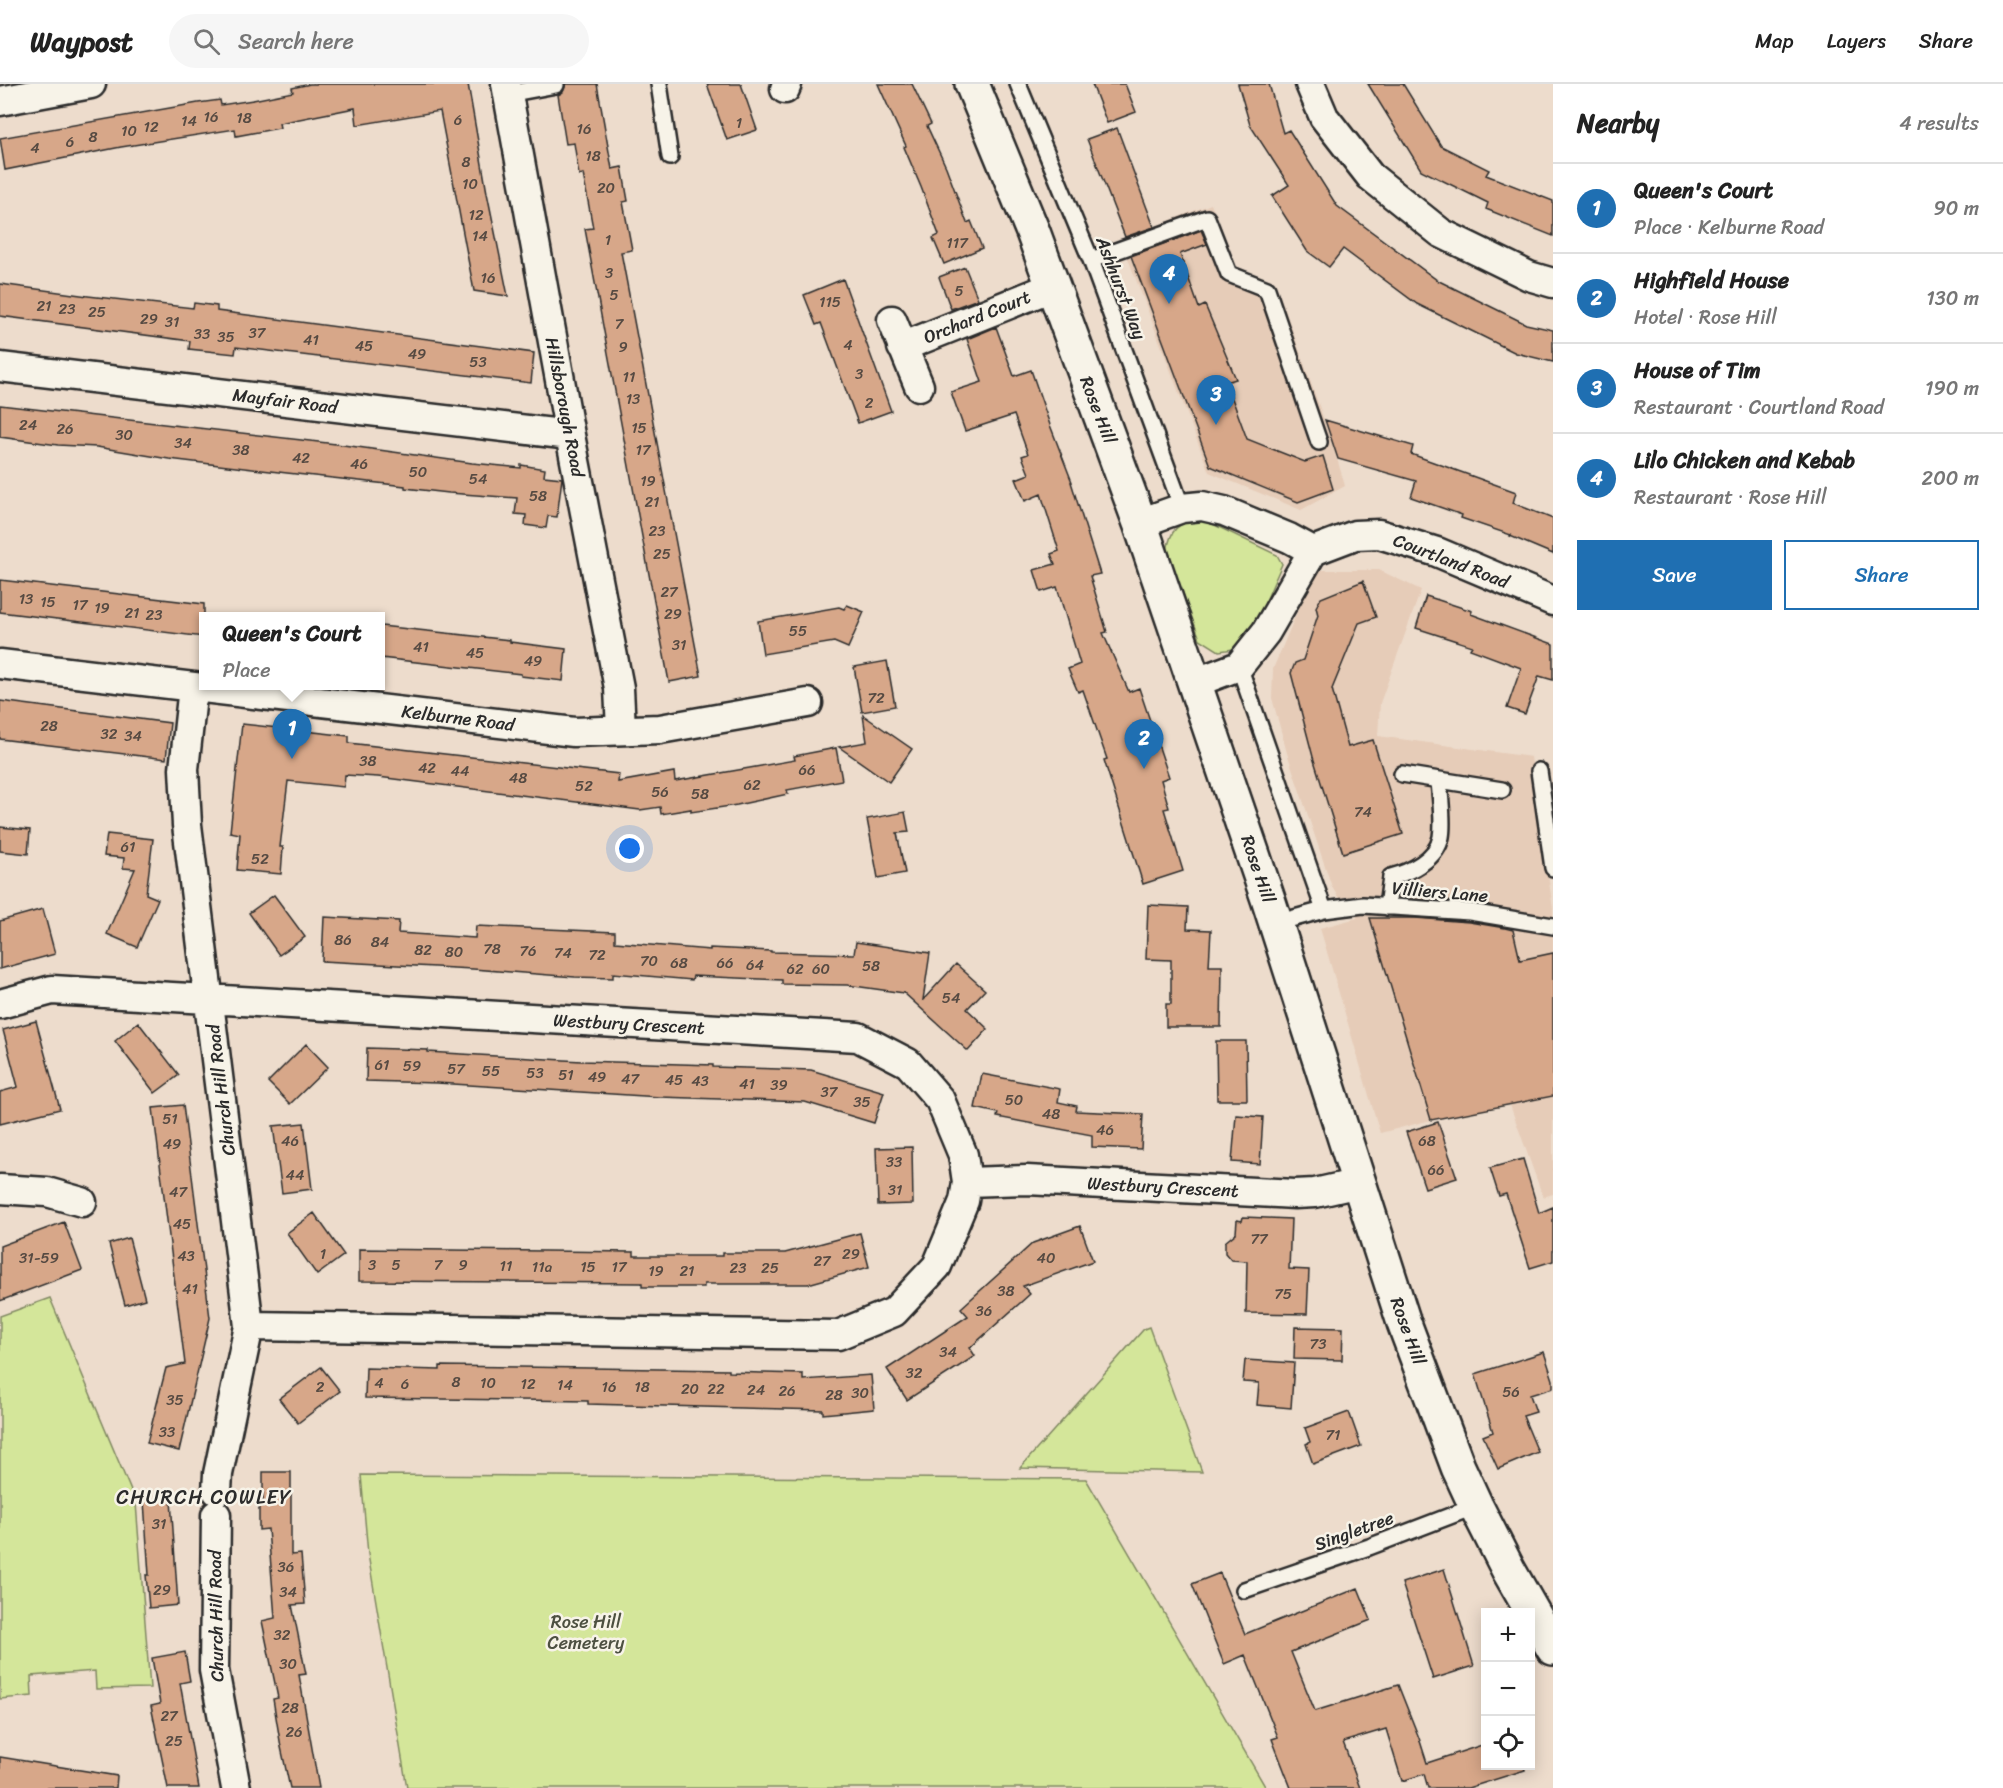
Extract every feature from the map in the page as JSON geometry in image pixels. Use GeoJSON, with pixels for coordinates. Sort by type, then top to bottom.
{"type":"FeatureCollection","features":[{"type":"Feature","properties":{"kind":"main road","name":"Rose Hill"},"geometry":{"type":"LineString","coordinates":[[972,84],[1033,232],[1140,523],[1276,923],[1404,1323],[1458,1467],[1509,1571],[1553,1648]]}},
{"type":"Feature","properties":{"kind":"street"},"geometry":{"type":"LineString","coordinates":[[0,101],[41,88],[91,84]]}},
{"type":"Feature","properties":{"kind":"street"},"geometry":{"type":"LineString","coordinates":[[1310,84],[1324,117],[1370,176],[1441,233],[1529,276],[1553,283]]}},
{"type":"Feature","properties":{"kind":"street","name":"Hillsborough Road"},"geometry":{"type":"LineString","coordinates":[[507,89],[619,688],[621,730]]}},
{"type":"Feature","properties":{"kind":"street","name":"Orchard Court"},"geometry":{"type":"LineString","coordinates":[[902,347],[1052,287]]}},
{"type":"Feature","properties":{"kind":"street","name":"Orchard Court"},"geometry":{"type":"LineString","coordinates":[[891,320],[919,386]]}},
{"type":"Feature","properties":{"kind":"street","name":"Mayfair Road"},"geometry":{"type":"LineString","coordinates":[[0,368],[570,435]]}},
{"type":"Feature","properties":{"kind":"street"},"geometry":{"type":"LineString","coordinates":[[1140,523],[1182,508],[1202,506],[1224,511],[1289,538],[1313,551],[1266,632],[1239,666],[1194,683]]}},
{"type":"Feature","properties":{"kind":"street","name":"Courtland Road"},"geometry":{"type":"LineString","coordinates":[[1313,551],[1355,535],[1378,534],[1437,552],[1553,601]]}},
{"type":"Feature","properties":{"kind":"street","name":"Kelburne Road"},"geometry":{"type":"LineString","coordinates":[[0,664],[199,688]]}},
{"type":"Feature","properties":{"kind":"street","name":"Church Hill Road"},"geometry":{"type":"LineString","coordinates":[[193,687],[184,769],[187,825],[249,1326],[218,1474],[216,1503],[214,1670],[236,1788]]}},
{"type":"Feature","properties":{"kind":"street","name":"Kelburne Road"},"geometry":{"type":"LineString","coordinates":[[218,690],[574,732],[660,729],[808,703]]}},
{"type":"Feature","properties":{"kind":"street","name":"Westbury Crescent"},"geometry":{"type":"LineString","coordinates":[[0,1004],[52,990],[858,1037],[908,1063],[940,1100],[963,1155],[967,1182],[964,1201],[937,1266],[894,1312],[838,1335],[249,1326]]}},
{"type":"Feature","properties":{"kind":"street","name":"Westbury Crescent"},"geometry":{"type":"LineString","coordinates":[[967,1182],[1027,1180],[1295,1194],[1315,1193],[1359,1183]]}},
{"type":"Feature","properties":{"kind":"street"},"geometry":{"type":"LineString","coordinates":[[0,1189],[47,1192],[82,1202]]}},
{"type":"Feature","properties":{"kind":"lane"},"geometry":{"type":"LineString","coordinates":[[659,84],[670,157]]}},
{"type":"Feature","properties":{"kind":"lane","name":"Ashhurst Way"},"geometry":{"type":"LineString","coordinates":[[1018,84],[1091,260],[1182,508]]}},
{"type":"Feature","properties":{"kind":"lane"},"geometry":{"type":"LineString","coordinates":[[507,89],[556,85]]}},
{"type":"Feature","properties":{"kind":"lane"},"geometry":{"type":"LineString","coordinates":[[1091,260],[1207,218],[1229,274],[1267,288],[1319,442]]}},
{"type":"Feature","properties":{"kind":"lane"},"geometry":{"type":"LineString","coordinates":[[1239,666],[1324,910]]}},
{"type":"Feature","properties":{"kind":"lane"},"geometry":{"type":"LineString","coordinates":[[1539,771],[1553,868]]}},
{"type":"Feature","properties":{"kind":"lane"},"geometry":{"type":"LineString","coordinates":[[1402,774],[1502,790]]}},
{"type":"Feature","properties":{"kind":"lane"},"geometry":{"type":"LineString","coordinates":[[1387,907],[1391,877],[1419,865],[1432,854],[1441,839],[1439,780]]}},
{"type":"Feature","properties":{"kind":"lane","name":"Villiers Lane"},"geometry":{"type":"LineString","coordinates":[[1276,923],[1324,910],[1363,905],[1470,912],[1553,926]]}},
{"type":"Feature","properties":{"kind":"lane","name":"Singletree"},"geometry":{"type":"LineString","coordinates":[[1244,1590],[1369,1547],[1476,1506]]}},
{"type":"Feature","properties":{"kind":"shaded area"},"geometry":{"type":"Polygon","coordinates":[[[1211,204],[1238,272],[1260,280],[1279,293],[1334,448],[1345,486],[1301,510],[1209,472],[1121,240],[1211,204]]]}},
{"type":"Feature","properties":{"kind":"shaded area"},"geometry":{"type":"Polygon","coordinates":[[[1315,570],[1379,570],[1421,590],[1380,703],[1378,736],[1531,757],[1553,909],[1553,1194],[1543,1197],[1510,1105],[1431,1120],[1380,1133],[1320,928],[1357,918],[1355,900],[1341,902],[1332,887],[1287,753],[1272,698],[1273,669],[1315,570]]]}},
{"type":"Feature","properties":{"kind":"green space"},"geometry":{"type":"Polygon","coordinates":[[[1198,517],[1277,555],[1282,564],[1250,637],[1234,649],[1219,651],[1200,639],[1167,551],[1176,528],[1198,517]]]}},
{"type":"Feature","properties":{"kind":"green space"},"geometry":{"type":"Polygon","coordinates":[[[50,1298],[136,1503],[150,1688],[96,1689],[95,1671],[31,1676],[32,1696],[0,1699],[0,1316],[50,1298]]]}},
{"type":"Feature","properties":{"kind":"green space"},"geometry":{"type":"Polygon","coordinates":[[[1149,1327],[1202,1472],[1020,1468],[1144,1329],[1149,1327]]]}},
{"type":"Feature","properties":{"kind":"green space","name":"Rose Hill Cemetery"},"geometry":{"type":"Polygon","coordinates":[[[361,1475],[1086,1479],[1266,1788],[407,1788],[368,1554],[361,1475]]]}},
{"type":"Feature","properties":{"kind":"building"},"geometry":{"type":"Polygon","coordinates":[[[310,84],[468,84],[508,296],[474,291],[440,111],[357,125],[355,108],[279,123],[280,128],[236,136],[235,129],[121,147],[5,170],[0,138],[198,103],[220,100],[221,105],[253,100],[293,92],[292,88],[310,84]]]}},
{"type":"Feature","properties":{"kind":"building"},"geometry":{"type":"Polygon","coordinates":[[[566,84],[597,84],[612,169],[622,167],[628,201],[623,202],[632,250],[621,252],[701,676],[669,682],[585,229],[593,228],[583,174],[579,175],[574,143],[566,144],[558,95],[563,92],[566,84]]]}},
{"type":"Feature","properties":{"kind":"building"},"geometry":{"type":"Polygon","coordinates":[[[707,84],[741,84],[757,130],[727,140],[707,84]]]}},
{"type":"Feature","properties":{"kind":"building"},"geometry":{"type":"Polygon","coordinates":[[[878,84],[912,84],[931,124],[927,126],[946,167],[967,223],[971,221],[982,248],[944,264],[933,238],[939,235],[904,147],[906,146],[878,84]]]}},
{"type":"Feature","properties":{"kind":"building"},"geometry":{"type":"Polygon","coordinates":[[[1092,84],[1125,84],[1136,112],[1107,123],[1092,84]]]}},
{"type":"Feature","properties":{"kind":"building"},"geometry":{"type":"Polygon","coordinates":[[[1238,84],[1269,84],[1283,133],[1289,130],[1337,206],[1437,280],[1526,324],[1553,330],[1553,362],[1516,353],[1417,304],[1343,249],[1329,267],[1307,251],[1272,196],[1289,185],[1250,125],[1238,84]]]}},
{"type":"Feature","properties":{"kind":"building"},"geometry":{"type":"Polygon","coordinates":[[[1368,84],[1403,84],[1441,146],[1489,170],[1486,175],[1553,201],[1553,236],[1486,209],[1488,203],[1421,170],[1368,84]]]}},
{"type":"Feature","properties":{"kind":"building"},"geometry":{"type":"Polygon","coordinates":[[[1117,128],[1154,227],[1125,237],[1087,139],[1117,128]]]}},
{"type":"Feature","properties":{"kind":"building"},"geometry":{"type":"Polygon","coordinates":[[[1201,230],[1207,244],[1180,254],[1199,308],[1205,305],[1236,379],[1226,382],[1247,439],[1305,462],[1323,456],[1333,489],[1298,502],[1210,466],[1131,256],[1201,230]]]}},
{"type":"Feature","properties":{"kind":"building"},"geometry":{"type":"Polygon","coordinates":[[[965,267],[978,299],[951,309],[939,277],[965,267]]]}},
{"type":"Feature","properties":{"kind":"building"},"geometry":{"type":"Polygon","coordinates":[[[843,279],[891,411],[858,423],[821,323],[816,325],[804,295],[843,279]]]}},
{"type":"Feature","properties":{"kind":"building"},"geometry":{"type":"Polygon","coordinates":[[[0,284],[193,308],[194,303],[217,306],[217,311],[534,353],[531,383],[236,347],[235,354],[189,349],[190,341],[0,316],[0,284]]]}},
{"type":"Feature","properties":{"kind":"building"},"geometry":{"type":"Polygon","coordinates":[[[996,327],[1014,376],[1031,370],[1072,482],[1100,574],[1090,576],[1107,632],[1103,633],[1129,692],[1139,688],[1169,777],[1161,780],[1169,808],[1164,809],[1183,871],[1143,884],[1104,760],[1107,759],[1083,690],[1078,692],[1068,669],[1080,664],[1057,587],[1041,592],[1034,570],[1055,564],[1051,554],[1059,551],[1041,494],[1025,501],[1016,479],[1029,474],[1022,456],[1028,454],[1014,415],[965,431],[951,392],[982,382],[967,339],[996,327]]]}},
{"type":"Feature","properties":{"kind":"building"},"geometry":{"type":"Polygon","coordinates":[[[0,405],[336,444],[472,463],[521,468],[521,465],[545,469],[544,476],[562,478],[557,517],[548,516],[546,528],[525,525],[526,515],[515,514],[517,498],[405,488],[405,486],[169,459],[97,447],[58,445],[0,437],[0,405]]]}},
{"type":"Feature","properties":{"kind":"building"},"geometry":{"type":"Polygon","coordinates":[[[1325,420],[1413,446],[1411,454],[1516,492],[1513,503],[1553,519],[1553,554],[1511,535],[1461,518],[1462,515],[1411,497],[1416,481],[1338,459],[1325,420]]]}},
{"type":"Feature","properties":{"kind":"building"},"geometry":{"type":"Polygon","coordinates":[[[0,580],[204,604],[204,612],[199,612],[199,636],[0,612],[0,580]]]}},
{"type":"Feature","properties":{"kind":"building"},"geometry":{"type":"Polygon","coordinates":[[[1363,581],[1376,617],[1359,623],[1332,689],[1348,747],[1373,740],[1403,834],[1343,853],[1313,757],[1291,673],[1295,663],[1303,660],[1318,615],[1316,607],[1321,598],[1363,581]]]}},
{"type":"Feature","properties":{"kind":"building"},"geometry":{"type":"Polygon","coordinates":[[[1426,596],[1472,611],[1471,614],[1553,644],[1553,680],[1539,676],[1525,714],[1507,708],[1521,668],[1470,649],[1472,646],[1416,628],[1426,596]]]}},
{"type":"Feature","properties":{"kind":"building"},"geometry":{"type":"Polygon","coordinates":[[[847,605],[864,612],[848,648],[834,642],[763,654],[758,621],[839,607],[844,609],[847,605]]]}},
{"type":"Feature","properties":{"kind":"building"},"geometry":{"type":"Polygon","coordinates":[[[385,626],[510,640],[510,642],[566,649],[563,681],[521,676],[521,674],[385,658],[385,626]]]}},
{"type":"Feature","properties":{"kind":"building"},"geometry":{"type":"Polygon","coordinates":[[[887,661],[895,706],[862,712],[854,667],[887,661]]]}},
{"type":"Feature","properties":{"kind":"building"},"geometry":{"type":"Polygon","coordinates":[[[0,701],[170,723],[166,759],[0,739],[0,701]]]}},
{"type":"Feature","properties":{"kind":"building"},"geometry":{"type":"Polygon","coordinates":[[[863,715],[912,749],[889,782],[839,747],[867,742],[863,715]]]}},
{"type":"Feature","properties":{"kind":"building"},"geometry":{"type":"Polygon","coordinates":[[[242,724],[349,736],[349,743],[619,774],[618,782],[674,772],[675,781],[795,760],[794,756],[836,748],[842,780],[787,790],[788,794],[737,805],[661,814],[660,807],[640,810],[378,777],[345,775],[344,787],[288,781],[280,847],[283,847],[281,874],[237,870],[240,834],[230,832],[242,724]]]}},
{"type":"Feature","properties":{"kind":"building"},"geometry":{"type":"Polygon","coordinates":[[[905,812],[909,832],[897,833],[905,873],[878,878],[867,819],[905,812]]]}},
{"type":"Feature","properties":{"kind":"building"},"geometry":{"type":"Polygon","coordinates":[[[0,827],[30,830],[28,854],[0,851],[0,827]]]}},
{"type":"Feature","properties":{"kind":"building"},"geometry":{"type":"Polygon","coordinates":[[[107,834],[153,839],[146,894],[158,899],[137,947],[107,934],[135,869],[123,868],[124,858],[104,856],[107,834]]]}},
{"type":"Feature","properties":{"kind":"building"},"geometry":{"type":"Polygon","coordinates":[[[274,895],[305,937],[279,955],[249,913],[274,895]]]}},
{"type":"Feature","properties":{"kind":"building"},"geometry":{"type":"Polygon","coordinates":[[[1148,905],[1188,907],[1187,929],[1211,930],[1209,966],[1222,966],[1221,1027],[1166,1027],[1166,1004],[1171,1004],[1171,960],[1146,959],[1148,905]]]}},
{"type":"Feature","properties":{"kind":"building"},"geometry":{"type":"Polygon","coordinates":[[[43,909],[55,954],[0,969],[0,921],[43,909]]]}},
{"type":"Feature","properties":{"kind":"building"},"geometry":{"type":"Polygon","coordinates":[[[324,917],[399,921],[398,933],[475,938],[476,926],[615,932],[615,942],[710,950],[710,948],[854,954],[856,942],[930,953],[923,1000],[956,964],[985,990],[967,1009],[988,1029],[968,1051],[904,993],[847,985],[782,984],[782,980],[693,976],[692,980],[613,973],[613,978],[575,977],[322,961],[324,917]]]}},
{"type":"Feature","properties":{"kind":"building"},"geometry":{"type":"Polygon","coordinates":[[[1370,918],[1415,918],[1469,922],[1505,928],[1513,930],[1520,960],[1553,953],[1553,1096],[1431,1120],[1370,918]]]}},
{"type":"Feature","properties":{"kind":"building"},"geometry":{"type":"Polygon","coordinates":[[[36,1021],[60,1109],[0,1124],[0,1092],[18,1087],[3,1030],[36,1021]]]}},
{"type":"Feature","properties":{"kind":"building"},"geometry":{"type":"Polygon","coordinates":[[[138,1022],[179,1075],[155,1093],[115,1041],[138,1022]]]}},
{"type":"Feature","properties":{"kind":"building"},"geometry":{"type":"Polygon","coordinates":[[[1216,1041],[1246,1041],[1247,1100],[1217,1100],[1216,1041]]]}},
{"type":"Feature","properties":{"kind":"building"},"geometry":{"type":"Polygon","coordinates":[[[306,1044],[328,1067],[290,1104],[268,1082],[306,1044]]]}},
{"type":"Feature","properties":{"kind":"building"},"geometry":{"type":"Polygon","coordinates":[[[367,1048],[581,1061],[811,1070],[884,1092],[874,1123],[805,1102],[660,1097],[437,1083],[366,1081],[367,1048]]]}},
{"type":"Feature","properties":{"kind":"building"},"geometry":{"type":"Polygon","coordinates":[[[982,1074],[1060,1089],[1058,1102],[1077,1106],[1076,1111],[1143,1114],[1141,1149],[1092,1147],[1092,1135],[997,1117],[998,1113],[975,1108],[982,1074]]]}},
{"type":"Feature","properties":{"kind":"building"},"geometry":{"type":"Polygon","coordinates":[[[183,1105],[210,1318],[179,1451],[147,1443],[166,1368],[185,1364],[153,1108],[183,1105]]]}},
{"type":"Feature","properties":{"kind":"building"},"geometry":{"type":"Polygon","coordinates":[[[1236,1115],[1263,1117],[1260,1164],[1232,1162],[1236,1115]]]}},
{"type":"Feature","properties":{"kind":"building"},"geometry":{"type":"Polygon","coordinates":[[[1438,1122],[1457,1178],[1425,1188],[1406,1132],[1438,1122]]]}},
{"type":"Feature","properties":{"kind":"building"},"geometry":{"type":"Polygon","coordinates":[[[304,1123],[312,1189],[282,1193],[273,1126],[304,1123]]]}},
{"type":"Feature","properties":{"kind":"building"},"geometry":{"type":"Polygon","coordinates":[[[912,1147],[913,1204],[878,1205],[876,1148],[912,1147]]]}},
{"type":"Feature","properties":{"kind":"building"},"geometry":{"type":"Polygon","coordinates":[[[1523,1159],[1539,1213],[1553,1207],[1553,1261],[1530,1268],[1506,1194],[1499,1196],[1490,1168],[1523,1159]]]}},
{"type":"Feature","properties":{"kind":"building"},"geometry":{"type":"Polygon","coordinates":[[[314,1213],[344,1255],[317,1275],[287,1233],[314,1213]]]}},
{"type":"Feature","properties":{"kind":"building"},"geometry":{"type":"Polygon","coordinates":[[[1243,1217],[1291,1219],[1289,1269],[1309,1270],[1307,1314],[1246,1313],[1247,1261],[1231,1260],[1225,1253],[1225,1242],[1236,1233],[1237,1220],[1242,1221],[1243,1217]]]}},
{"type":"Feature","properties":{"kind":"building"},"geometry":{"type":"Polygon","coordinates":[[[64,1222],[82,1270],[0,1301],[0,1246],[64,1222]]]}},
{"type":"Feature","properties":{"kind":"building"},"geometry":{"type":"Polygon","coordinates":[[[1080,1226],[1093,1261],[1023,1286],[1030,1294],[970,1348],[975,1356],[907,1400],[887,1369],[968,1316],[961,1308],[1033,1243],[1080,1226]]]}},
{"type":"Feature","properties":{"kind":"building"},"geometry":{"type":"Polygon","coordinates":[[[860,1233],[869,1267],[808,1284],[704,1284],[704,1287],[642,1287],[642,1283],[359,1281],[359,1249],[634,1252],[634,1256],[722,1256],[722,1253],[785,1253],[860,1233]]]}},
{"type":"Feature","properties":{"kind":"building"},"geometry":{"type":"Polygon","coordinates":[[[129,1238],[145,1299],[125,1305],[109,1244],[129,1238]]]}},
{"type":"Feature","properties":{"kind":"building"},"geometry":{"type":"Polygon","coordinates":[[[1295,1327],[1343,1328],[1342,1360],[1294,1359],[1295,1327]]]}},
{"type":"Feature","properties":{"kind":"building"},"geometry":{"type":"Polygon","coordinates":[[[1544,1352],[1553,1380],[1553,1388],[1530,1395],[1536,1412],[1523,1416],[1538,1452],[1498,1469],[1483,1436],[1493,1432],[1475,1374],[1544,1352]]]}},
{"type":"Feature","properties":{"kind":"building"},"geometry":{"type":"Polygon","coordinates":[[[1245,1360],[1294,1363],[1291,1408],[1257,1405],[1259,1383],[1243,1382],[1245,1360]]]}},
{"type":"Feature","properties":{"kind":"building"},"geometry":{"type":"Polygon","coordinates":[[[440,1366],[729,1370],[729,1372],[803,1374],[803,1380],[871,1375],[874,1409],[823,1414],[823,1410],[588,1404],[588,1401],[365,1398],[366,1368],[440,1370],[440,1366]]]}},
{"type":"Feature","properties":{"kind":"building"},"geometry":{"type":"Polygon","coordinates":[[[321,1367],[340,1391],[298,1423],[279,1399],[321,1367]]]}},
{"type":"Feature","properties":{"kind":"building"},"geometry":{"type":"Polygon","coordinates":[[[1349,1412],[1361,1446],[1313,1464],[1306,1444],[1310,1442],[1305,1428],[1349,1412]]]}},
{"type":"Feature","properties":{"kind":"building"},"geometry":{"type":"Polygon","coordinates":[[[263,1472],[291,1472],[291,1555],[301,1554],[305,1604],[292,1605],[306,1674],[299,1675],[319,1788],[290,1788],[281,1747],[273,1699],[278,1698],[262,1621],[275,1618],[268,1529],[259,1530],[259,1506],[263,1506],[263,1472]]]}},
{"type":"Feature","properties":{"kind":"building"},"geometry":{"type":"Polygon","coordinates":[[[171,1500],[178,1605],[149,1608],[144,1501],[171,1500]]]}},
{"type":"Feature","properties":{"kind":"building"},"geometry":{"type":"Polygon","coordinates":[[[1444,1569],[1474,1666],[1433,1679],[1402,1583],[1444,1569]]]}},
{"type":"Feature","properties":{"kind":"building"},"geometry":{"type":"Polygon","coordinates":[[[1220,1573],[1245,1634],[1358,1588],[1371,1620],[1291,1652],[1315,1711],[1398,1685],[1427,1763],[1481,1745],[1481,1770],[1525,1770],[1468,1788],[1428,1788],[1424,1774],[1402,1781],[1386,1729],[1343,1742],[1360,1788],[1291,1788],[1272,1739],[1278,1737],[1245,1655],[1224,1664],[1192,1584],[1220,1573]]]}},
{"type":"Feature","properties":{"kind":"building"},"geometry":{"type":"Polygon","coordinates":[[[185,1652],[190,1681],[180,1683],[199,1788],[168,1788],[151,1706],[160,1704],[152,1658],[185,1652]]]}},
{"type":"Feature","properties":{"kind":"building"},"geometry":{"type":"Polygon","coordinates":[[[0,1757],[117,1776],[116,1788],[0,1788],[0,1757]]]}},
{"type":"Feature","properties":{"kind":"place","name":"Lilo Chicken and Kebab"},"geometry":{"type":"Point","coordinates":[1169,304]}},
{"type":"Feature","properties":{"kind":"place","name":"House of Tim"},"geometry":{"type":"Point","coordinates":[1216,425]}},
{"type":"Feature","properties":{"kind":"place","name":"Queen's Court"},"geometry":{"type":"Point","coordinates":[292,759]}},
{"type":"Feature","properties":{"kind":"place","name":"Highfield House"},"geometry":{"type":"Point","coordinates":[1144,769]}},
{"type":"Feature","properties":{"kind":"district","name":"CHURCH COWLEY"},"geometry":{"type":"Point","coordinates":[204,1497]}}]}
